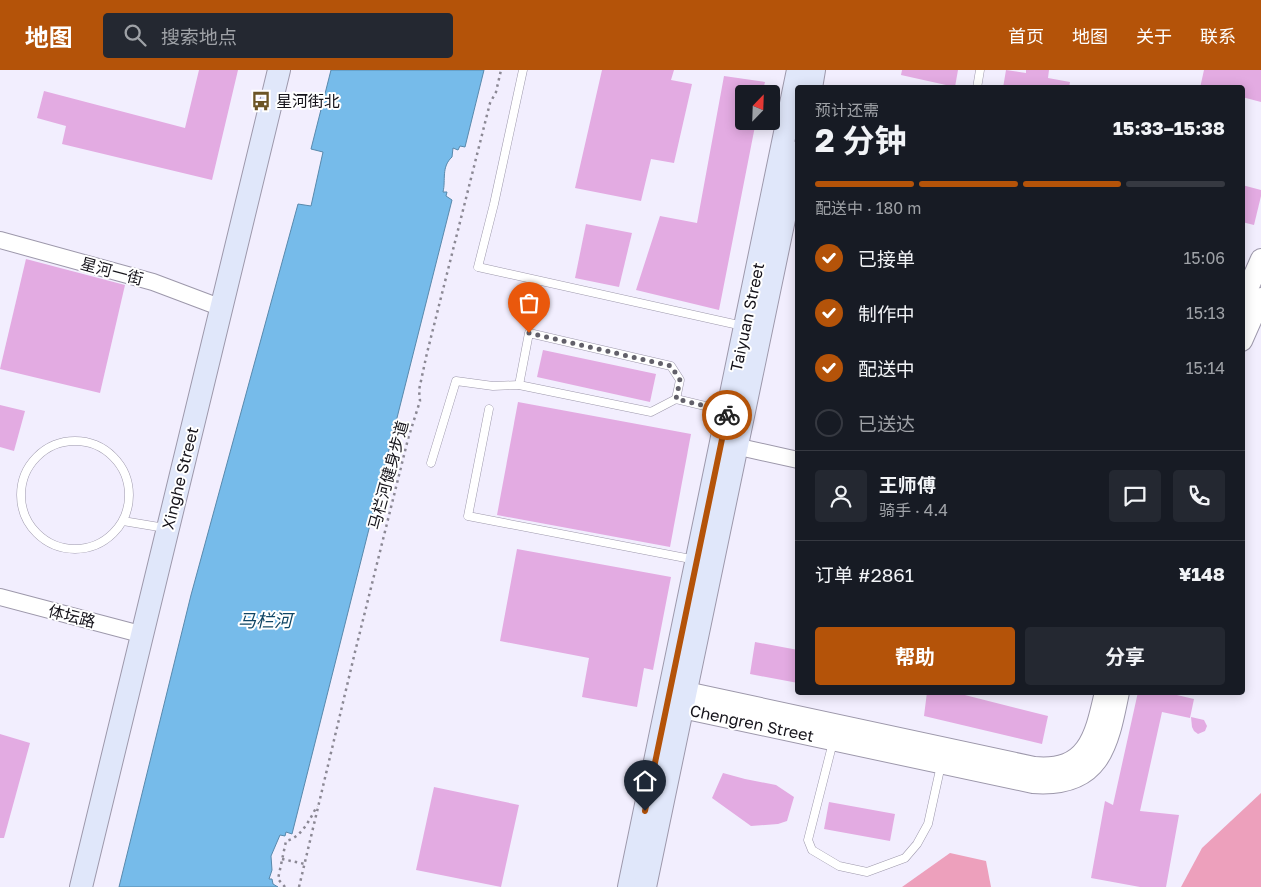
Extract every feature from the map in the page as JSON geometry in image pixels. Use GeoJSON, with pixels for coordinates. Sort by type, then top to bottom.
{"type":"FeatureCollection","features":[{"type":"Feature","properties":{"kind":"main road","name":"Xinghe Street"},"geometry":{"type":"LineString","coordinates":[[81,887],[144,634],[279,70]]}},
{"type":"Feature","properties":{"kind":"main road","name":"Taiyuan Street"},"geometry":{"type":"LineString","coordinates":[[797,85],[798,70]]}},
{"type":"Feature","properties":{"kind":"main road"},"geometry":{"type":"LineString","coordinates":[[812,85],[814,70]]}},
{"type":"Feature","properties":{"kind":"main road","name":"Taiyuan Street"},"geometry":{"type":"LineString","coordinates":[[789,175],[795,105]]}},
{"type":"Feature","properties":{"kind":"main road","name":"Taiyuan Street"},"geometry":{"type":"LineString","coordinates":[[645,887],[705,562],[735,413],[789,175],[795,160]]}},
{"type":"Feature","properties":{"kind":"main road","name":"Taiyuan Street"},"geometry":{"type":"LineString","coordinates":[[629,887],[679,699]]}},
{"type":"Feature","properties":{"kind":"street","name":"星河一街"},"geometry":{"type":"LineString","coordinates":[[0,240],[153,282],[222,308]]}},
{"type":"Feature","properties":{"kind":"street"},"geometry":{"type":"LineString","coordinates":[[1245,295],[1255,270]]}},
{"type":"Feature","properties":{"kind":"street"},"geometry":{"type":"LineString","coordinates":[[1245,334],[1261,298]]}},
{"type":"Feature","properties":{"kind":"street"},"geometry":{"type":"LineString","coordinates":[[729,445],[795,459]]}},
{"type":"Feature","properties":{"kind":"street","name":"体坛路"},"geometry":{"type":"LineString","coordinates":[[0,597],[144,634]]}},
{"type":"Feature","properties":{"kind":"street","name":"Chengren Street"},"geometry":{"type":"LineString","coordinates":[[679,699],[834,740],[943,756],[1045,768],[1059,766],[1072,761],[1084,751],[1094,736],[1103,695]]}},
{"type":"Feature","properties":{"kind":"street","name":"Chengren Street"},"geometry":{"type":"LineString","coordinates":[[679,699],[943,756],[1033,782],[1050,784],[1069,780],[1085,772],[1095,762],[1104,749],[1111,729],[1118,695]]}},
{"type":"Feature","properties":{"kind":"lane"},"geometry":{"type":"LineString","coordinates":[[523,70],[494,204],[478,267],[753,328]]}},
{"type":"Feature","properties":{"kind":"lane"},"geometry":{"type":"LineString","coordinates":[[978,85],[980,70]]}},
{"type":"Feature","properties":{"kind":"lane"},"geometry":{"type":"LineString","coordinates":[[519,385],[529,333],[671,366],[680,380],[676,399]]}},
{"type":"Feature","properties":{"kind":"lane"},"geometry":{"type":"LineString","coordinates":[[431,463],[456,381],[493,386],[519,385],[651,412],[676,399],[735,413]]}},
{"type":"Feature","properties":{"kind":"lane"},"geometry":{"type":"LineString","coordinates":[[490,409],[468,516],[705,562]]}},
{"type":"Feature","properties":{"kind":"lane"},"geometry":{"type":"LineString","coordinates":[[81,441],[98,446],[113,456],[123,470],[129,487],[129,504],[123,521],[112,535],[96,545],[79,549],[61,547],[45,540],[32,527],[24,511],[21,494],[24,476],[33,461],[47,449],[63,442],[81,441]]}},
{"type":"Feature","properties":{"kind":"lane"},"geometry":{"type":"LineString","coordinates":[[123,521],[168,529]]}},
{"type":"Feature","properties":{"kind":"lane"},"geometry":{"type":"LineString","coordinates":[[834,740],[808,840],[812,850],[839,866],[867,872],[905,858],[917,844],[928,824],[943,756]]}},
{"type":"Feature","properties":{"kind":"path","name":"马栏河健身步道"},"geometry":{"type":"LineString","coordinates":[[299,887],[403,459],[420,401],[419,390],[430,344],[490,103],[496,92],[501,70]]}},
{"type":"Feature","properties":{"kind":"path"},"geometry":{"type":"LineString","coordinates":[[285,887],[278,879],[286,841],[291,840],[303,830],[319,803]]}},
{"type":"Feature","properties":{"kind":"path"},"geometry":{"type":"LineString","coordinates":[[282,859],[305,864]]}},
{"type":"Feature","properties":{"kind":"shaded area"},"geometry":{"type":"Polygon","coordinates":[[[1261,793],[1261,887],[1181,887],[1202,848],[1261,793]]]}},
{"type":"Feature","properties":{"kind":"shaded area"},"geometry":{"type":"Polygon","coordinates":[[[950,853],[986,861],[991,887],[902,887],[950,853]]]}},
{"type":"Feature","properties":{"kind":"water","name":"马栏河"},"geometry":{"type":"Polygon","coordinates":[[[331,70],[484,70],[465,147],[460,146],[458,150],[453,148],[452,157],[446,165],[443,192],[447,192],[446,196],[452,200],[292,834],[286,832],[285,836],[280,835],[271,856],[272,870],[269,879],[272,879],[273,884],[278,887],[119,887],[191,595],[298,204],[311,206],[323,152],[311,149],[331,70]]]}},
{"type":"Feature","properties":{"kind":"building"},"geometry":{"type":"Polygon","coordinates":[[[199,70],[238,70],[212,180],[62,144],[66,126],[37,118],[44,91],[185,128],[199,70]]]}},
{"type":"Feature","properties":{"kind":"building"},"geometry":{"type":"Polygon","coordinates":[[[602,70],[674,70],[671,80],[692,84],[674,163],[651,159],[641,201],[575,188],[602,70]]]}},
{"type":"Feature","properties":{"kind":"building"},"geometry":{"type":"Polygon","coordinates":[[[902,70],[958,70],[955,85],[946,85],[901,75],[902,70]]]}},
{"type":"Feature","properties":{"kind":"building"},"geometry":{"type":"Polygon","coordinates":[[[1006,70],[1026,73],[1026,70],[1049,70],[1048,78],[1070,82],[1070,85],[1004,85],[1006,70]]]}},
{"type":"Feature","properties":{"kind":"building"},"geometry":{"type":"Polygon","coordinates":[[[1204,70],[1261,70],[1261,102],[1245,98],[1245,85],[1201,85],[1204,70]]]}},
{"type":"Feature","properties":{"kind":"building"},"geometry":{"type":"Polygon","coordinates":[[[724,76],[765,82],[764,85],[735,85],[735,130],[754,130],[719,310],[636,290],[660,216],[697,223],[724,76]]]}},
{"type":"Feature","properties":{"kind":"building"},"geometry":{"type":"Polygon","coordinates":[[[1245,186],[1261,190],[1254,225],[1245,223],[1245,186]]]}},
{"type":"Feature","properties":{"kind":"building"},"geometry":{"type":"Polygon","coordinates":[[[586,224],[632,233],[619,287],[575,278],[586,224]]]}},
{"type":"Feature","properties":{"kind":"building"},"geometry":{"type":"Polygon","coordinates":[[[26,259],[125,285],[100,393],[0,369],[26,259]]]}},
{"type":"Feature","properties":{"kind":"building"},"geometry":{"type":"Polygon","coordinates":[[[543,350],[656,374],[650,402],[537,377],[543,350]]]}},
{"type":"Feature","properties":{"kind":"building"},"geometry":{"type":"Polygon","coordinates":[[[518,402],[691,434],[670,547],[497,515],[518,402]]]}},
{"type":"Feature","properties":{"kind":"building"},"geometry":{"type":"Polygon","coordinates":[[[0,405],[25,411],[14,451],[0,447],[0,405]]]}},
{"type":"Feature","properties":{"kind":"building"},"geometry":{"type":"Polygon","coordinates":[[[517,549],[671,577],[653,670],[644,668],[637,707],[582,697],[589,658],[500,641],[517,549]]]}},
{"type":"Feature","properties":{"kind":"building"},"geometry":{"type":"Polygon","coordinates":[[[755,642],[795,649],[795,682],[750,674],[755,642]]]}},
{"type":"Feature","properties":{"kind":"building"},"geometry":{"type":"Polygon","coordinates":[[[927,695],[965,695],[1048,716],[1042,744],[924,716],[927,695]]]}},
{"type":"Feature","properties":{"kind":"building"},"geometry":{"type":"Polygon","coordinates":[[[1137,695],[1177,695],[1194,699],[1190,718],[1162,712],[1140,811],[1179,815],[1166,887],[1140,887],[1091,878],[1105,801],[1113,805],[1137,695]]]}},
{"type":"Feature","properties":{"kind":"building"},"geometry":{"type":"Polygon","coordinates":[[[1191,717],[1204,720],[1207,726],[1205,731],[1198,734],[1194,731],[1191,717]]]}},
{"type":"Feature","properties":{"kind":"building"},"geometry":{"type":"Polygon","coordinates":[[[0,734],[30,743],[4,838],[0,838],[0,734]]]}},
{"type":"Feature","properties":{"kind":"building"},"geometry":{"type":"Polygon","coordinates":[[[723,773],[776,785],[794,797],[787,821],[778,824],[751,826],[712,798],[723,773]]]}},
{"type":"Feature","properties":{"kind":"building"},"geometry":{"type":"Polygon","coordinates":[[[434,787],[519,805],[501,887],[416,870],[434,787]]]}},
{"type":"Feature","properties":{"kind":"building"},"geometry":{"type":"Polygon","coordinates":[[[829,802],[895,814],[890,841],[824,829],[829,802]]]}},
{"type":"Feature","properties":{"kind":"way so far"},"geometry":{"type":"LineString","coordinates":[[529,333],[671,366],[680,380],[676,399],[728,411],[727,415]]}},
{"type":"Feature","properties":{"kind":"place","name":"星河街北"},"geometry":{"type":"Point","coordinates":[261,101]}},
{"type":"Feature","properties":{"kind":"route"},"geometry":{"type":"LineString","coordinates":[[645,811],[727,415]]}}]}
